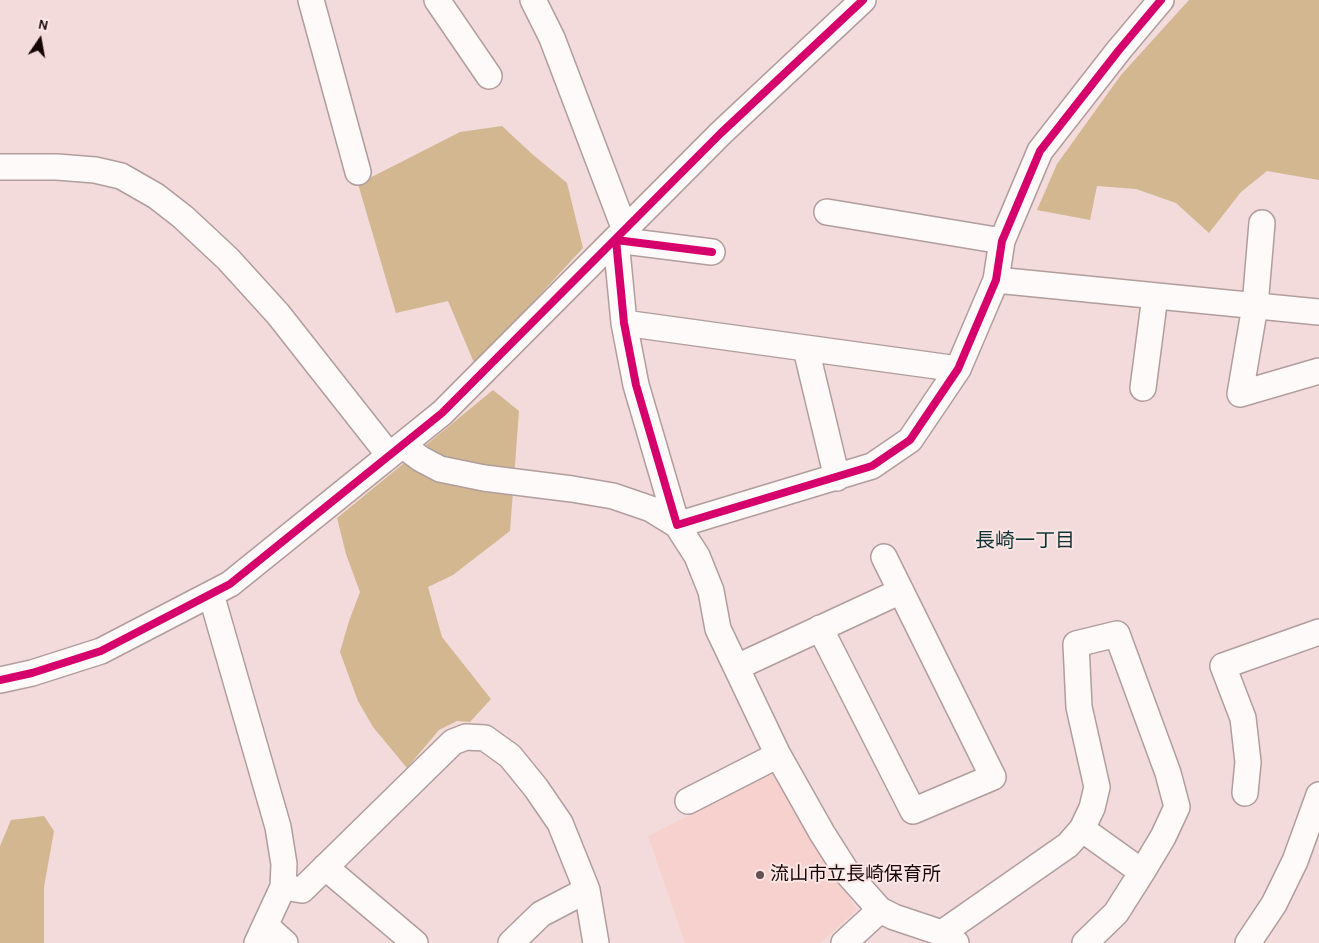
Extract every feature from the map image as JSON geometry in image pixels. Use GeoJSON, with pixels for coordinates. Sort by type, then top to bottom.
{"type":"FeatureCollection","features":[{"type":"Feature","properties":{"kind":"street"},"geometry":{"type":"LineString","coordinates":[[311,0],[358,172]]}},
{"type":"Feature","properties":{"kind":"street"},"geometry":{"type":"LineString","coordinates":[[437,0],[489,76]]}},
{"type":"Feature","properties":{"kind":"street"},"geometry":{"type":"LineString","coordinates":[[532,0],[552,38],[621,235],[624,323],[636,385],[677,524],[697,556],[711,591],[718,629],[778,755],[822,833],[848,874],[880,910],[949,938],[1068,845],[1082,830],[1092,808],[1097,787],[1079,707],[1076,644],[1117,634],[1168,773],[1177,807],[1142,872],[1116,913],[1086,943]]}},
{"type":"Feature","properties":{"kind":"street"},"geometry":{"type":"LineString","coordinates":[[0,680],[32,673],[102,651],[230,584],[442,413],[721,133],[863,0]]}},
{"type":"Feature","properties":{"kind":"street"},"geometry":{"type":"LineString","coordinates":[[0,167],[57,167],[95,170],[121,176],[156,196],[183,217],[228,259],[396,450],[421,459],[440,470],[612,496],[651,509],[677,524],[837,478],[872,466],[910,440],[958,369],[996,280],[1002,241],[1040,151],[1119,50],[1161,0]]}},
{"type":"Feature","properties":{"kind":"street"},"geometry":{"type":"LineString","coordinates":[[826,212],[1002,241]]}},
{"type":"Feature","properties":{"kind":"street"},"geometry":{"type":"LineString","coordinates":[[1262,223],[1255,306],[1240,394],[1319,371]]}},
{"type":"Feature","properties":{"kind":"street"},"geometry":{"type":"LineString","coordinates":[[621,235],[712,252]]}},
{"type":"Feature","properties":{"kind":"street"},"geometry":{"type":"LineString","coordinates":[[996,280],[1319,312]]}},
{"type":"Feature","properties":{"kind":"street"},"geometry":{"type":"LineString","coordinates":[[1143,388],[1155,296]]}},
{"type":"Feature","properties":{"kind":"street"},"geometry":{"type":"LineString","coordinates":[[624,323],[958,369]]}},
{"type":"Feature","properties":{"kind":"street"},"geometry":{"type":"LineString","coordinates":[[806,349],[837,478]]}},
{"type":"Feature","properties":{"kind":"street"},"geometry":{"type":"LineString","coordinates":[[820,628],[912,811],[993,777],[884,557]]}},
{"type":"Feature","properties":{"kind":"street"},"geometry":{"type":"LineString","coordinates":[[737,668],[901,591]]}},
{"type":"Feature","properties":{"kind":"street"},"geometry":{"type":"LineString","coordinates":[[211,594],[278,827],[284,864],[283,887],[262,935],[285,943]]}},
{"type":"Feature","properties":{"kind":"street"},"geometry":{"type":"LineString","coordinates":[[1245,792],[1248,762],[1243,718],[1223,666],[1319,632]]}},
{"type":"Feature","properties":{"kind":"street"},"geometry":{"type":"LineString","coordinates":[[283,887],[302,890],[453,742],[466,737],[485,738],[510,756],[536,788],[560,823],[587,890],[596,943]]}},
{"type":"Feature","properties":{"kind":"street"},"geometry":{"type":"LineString","coordinates":[[688,800],[778,755]]}},
{"type":"Feature","properties":{"kind":"street"},"geometry":{"type":"LineString","coordinates":[[1248,943],[1274,904],[1295,861],[1319,795]]}},
{"type":"Feature","properties":{"kind":"street"},"geometry":{"type":"LineString","coordinates":[[1082,830],[1142,872]]}},
{"type":"Feature","properties":{"kind":"street"},"geometry":{"type":"LineString","coordinates":[[325,867],[415,943]]}},
{"type":"Feature","properties":{"kind":"street"},"geometry":{"type":"LineString","coordinates":[[511,943],[541,914],[587,890]]}},
{"type":"Feature","properties":{"kind":"street"},"geometry":{"type":"LineString","coordinates":[[844,943],[880,910]]}},
{"type":"Feature","properties":{"kind":"shaded area"},"geometry":{"type":"Polygon","coordinates":[[[1189,0],[1319,0],[1319,180],[1267,171],[1241,192],[1209,233],[1176,203],[1136,189],[1097,186],[1090,220],[1037,210],[1057,164],[1121,75],[1189,0]]]}},
{"type":"Feature","properties":{"kind":"shaded area"},"geometry":{"type":"Polygon","coordinates":[[[502,126],[567,183],[583,248],[475,365],[448,301],[396,313],[358,184],[460,132],[502,126]]]}},
{"type":"Feature","properties":{"kind":"shaded area"},"geometry":{"type":"Polygon","coordinates":[[[493,390],[519,411],[510,531],[453,575],[428,587],[442,637],[491,699],[470,722],[457,721],[439,730],[407,768],[373,727],[358,701],[340,652],[360,592],[346,554],[337,518],[493,390]]]}},
{"type":"Feature","properties":{"kind":"shaded area"},"geometry":{"type":"Polygon","coordinates":[[[772,774],[857,910],[820,943],[685,943],[648,836],[772,774]]]}},
{"type":"Feature","properties":{"kind":"shaded area"},"geometry":{"type":"Polygon","coordinates":[[[44,816],[54,831],[44,887],[44,943],[0,943],[0,846],[11,820],[44,816]]]}},
{"type":"Feature","properties":{"kind":"cycle path"},"geometry":{"type":"LineString","coordinates":[[0,680],[32,673],[101,651],[230,584],[442,413],[721,133],[863,0]]}},
{"type":"Feature","properties":{"kind":"cycle path"},"geometry":{"type":"LineString","coordinates":[[712,252],[616,240],[624,323],[636,385],[677,525],[872,466],[910,440],[958,369],[996,280],[1002,241],[1040,151],[1119,50],[1161,0]]}},
{"type":"Feature","properties":{"kind":"place","name":"流山市立長崎保育所"},"geometry":{"type":"Point","coordinates":[760,875]}},
{"type":"Feature","properties":{"kind":"district","name":"長崎一丁目"},"geometry":{"type":"Point","coordinates":[1025,541]}}]}
